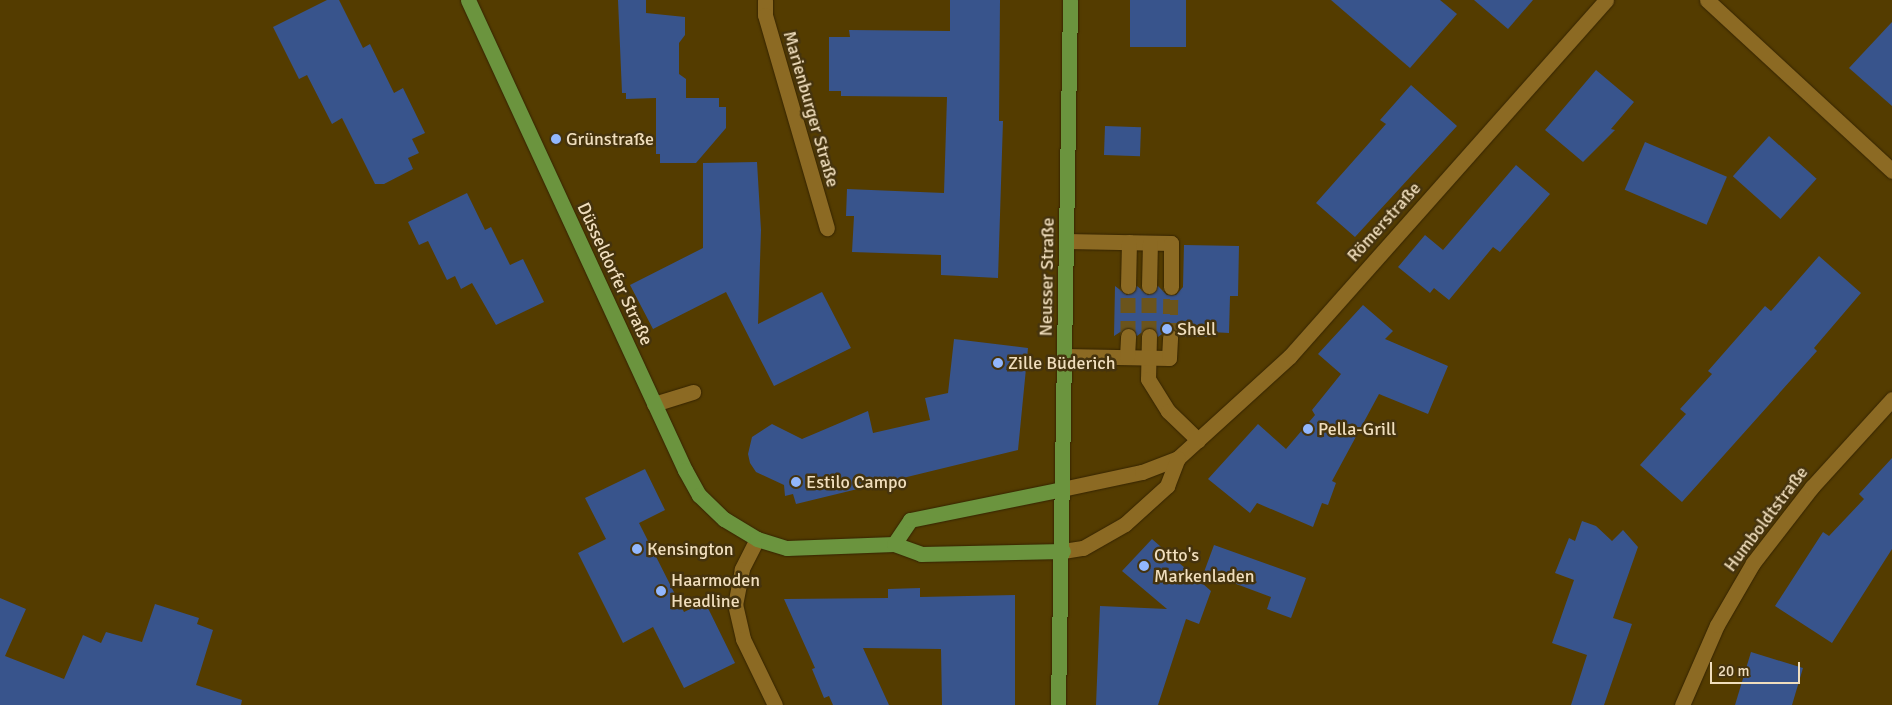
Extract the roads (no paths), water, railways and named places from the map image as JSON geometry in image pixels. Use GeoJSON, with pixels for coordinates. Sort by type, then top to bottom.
{"type":"FeatureCollection","features":[{"type":"Feature","properties":{"kind":"main road","name":"Düsseldorfer Straße"},"geometry":{"type":"LineString","coordinates":[[468,0],[654,404],[699,495],[724,519],[757,538],[787,548],[894,544],[921,554],[1063,551]]}},
{"type":"Feature","properties":{"kind":"main road","name":"Neusser Straße"},"geometry":{"type":"LineString","coordinates":[[1058,705],[1063,551],[1062,490],[1070,0]]}},
{"type":"Feature","properties":{"kind":"main road"},"geometry":{"type":"LineString","coordinates":[[894,544],[910,520],[1062,490]]}},
{"type":"Feature","properties":{"kind":"street","name":"Marienburger Straße"},"geometry":{"type":"LineString","coordinates":[[764,0],[765,15],[827,228]]}},
{"type":"Feature","properties":{"kind":"street","name":"Römerstraße"},"geometry":{"type":"LineString","coordinates":[[1062,490],[1142,472],[1178,458],[1198,440],[1290,356],[1606,0]]}},
{"type":"Feature","properties":{"kind":"street"},"geometry":{"type":"LineString","coordinates":[[1707,0],[1892,171]]}},
{"type":"Feature","properties":{"kind":"street"},"geometry":{"type":"LineString","coordinates":[[1066,241],[1171,243],[1171,286]]}},
{"type":"Feature","properties":{"kind":"street"},"geometry":{"type":"LineString","coordinates":[[1128,286],[1129,242]]}},
{"type":"Feature","properties":{"kind":"street"},"geometry":{"type":"LineString","coordinates":[[1149,286],[1150,243]]}},
{"type":"Feature","properties":{"kind":"street"},"geometry":{"type":"LineString","coordinates":[[1127,357],[1128,336]]}},
{"type":"Feature","properties":{"kind":"street"},"geometry":{"type":"LineString","coordinates":[[1149,336],[1148,379],[1168,411],[1198,440]]}},
{"type":"Feature","properties":{"kind":"street"},"geometry":{"type":"LineString","coordinates":[[1065,356],[1169,358],[1170,337]]}},
{"type":"Feature","properties":{"kind":"street"},"geometry":{"type":"LineString","coordinates":[[654,404],[693,392]]}},
{"type":"Feature","properties":{"kind":"street","name":"Humboldtstraße"},"geometry":{"type":"LineString","coordinates":[[1682,705],[1717,625],[1753,564],[1812,487],[1892,399]]}},
{"type":"Feature","properties":{"kind":"street","name":"Römerstraße"},"geometry":{"type":"LineString","coordinates":[[1063,551],[1083,548],[1125,524],[1167,486],[1178,458]]}},
{"type":"Feature","properties":{"kind":"street"},"geometry":{"type":"LineString","coordinates":[[757,538],[742,569],[735,604],[743,640],[775,705]]}},
{"type":"Feature","properties":{"kind":"tunnel"},"geometry":{"type":"LineString","coordinates":[[1128,286],[1128,336]]}},
{"type":"Feature","properties":{"kind":"tunnel"},"geometry":{"type":"LineString","coordinates":[[1149,286],[1149,336]]}},
{"type":"Feature","properties":{"kind":"tunnel"},"geometry":{"type":"LineString","coordinates":[[1170,337],[1171,287]]}},
{"type":"Feature","properties":{"kind":"place","name":"Grünstraße"},"geometry":{"type":"Point","coordinates":[556,139]}},
{"type":"Feature","properties":{"kind":"place","name":"Shell"},"geometry":{"type":"Point","coordinates":[1167,329]}},
{"type":"Feature","properties":{"kind":"place","name":"Zille Büderich"},"geometry":{"type":"Point","coordinates":[998,363]}},
{"type":"Feature","properties":{"kind":"place","name":"Pella-Grill"},"geometry":{"type":"Point","coordinates":[1308,429]}},
{"type":"Feature","properties":{"kind":"place","name":"Estilo Campo"},"geometry":{"type":"Point","coordinates":[796,482]}},
{"type":"Feature","properties":{"kind":"place","name":"Kensington"},"geometry":{"type":"Point","coordinates":[637,549]}},
{"type":"Feature","properties":{"kind":"place","name":"Otto's Markenladen"},"geometry":{"type":"Point","coordinates":[1144,566]}},
{"type":"Feature","properties":{"kind":"place","name":"Haarmoden Headline"},"geometry":{"type":"Point","coordinates":[661,591]}}]}
